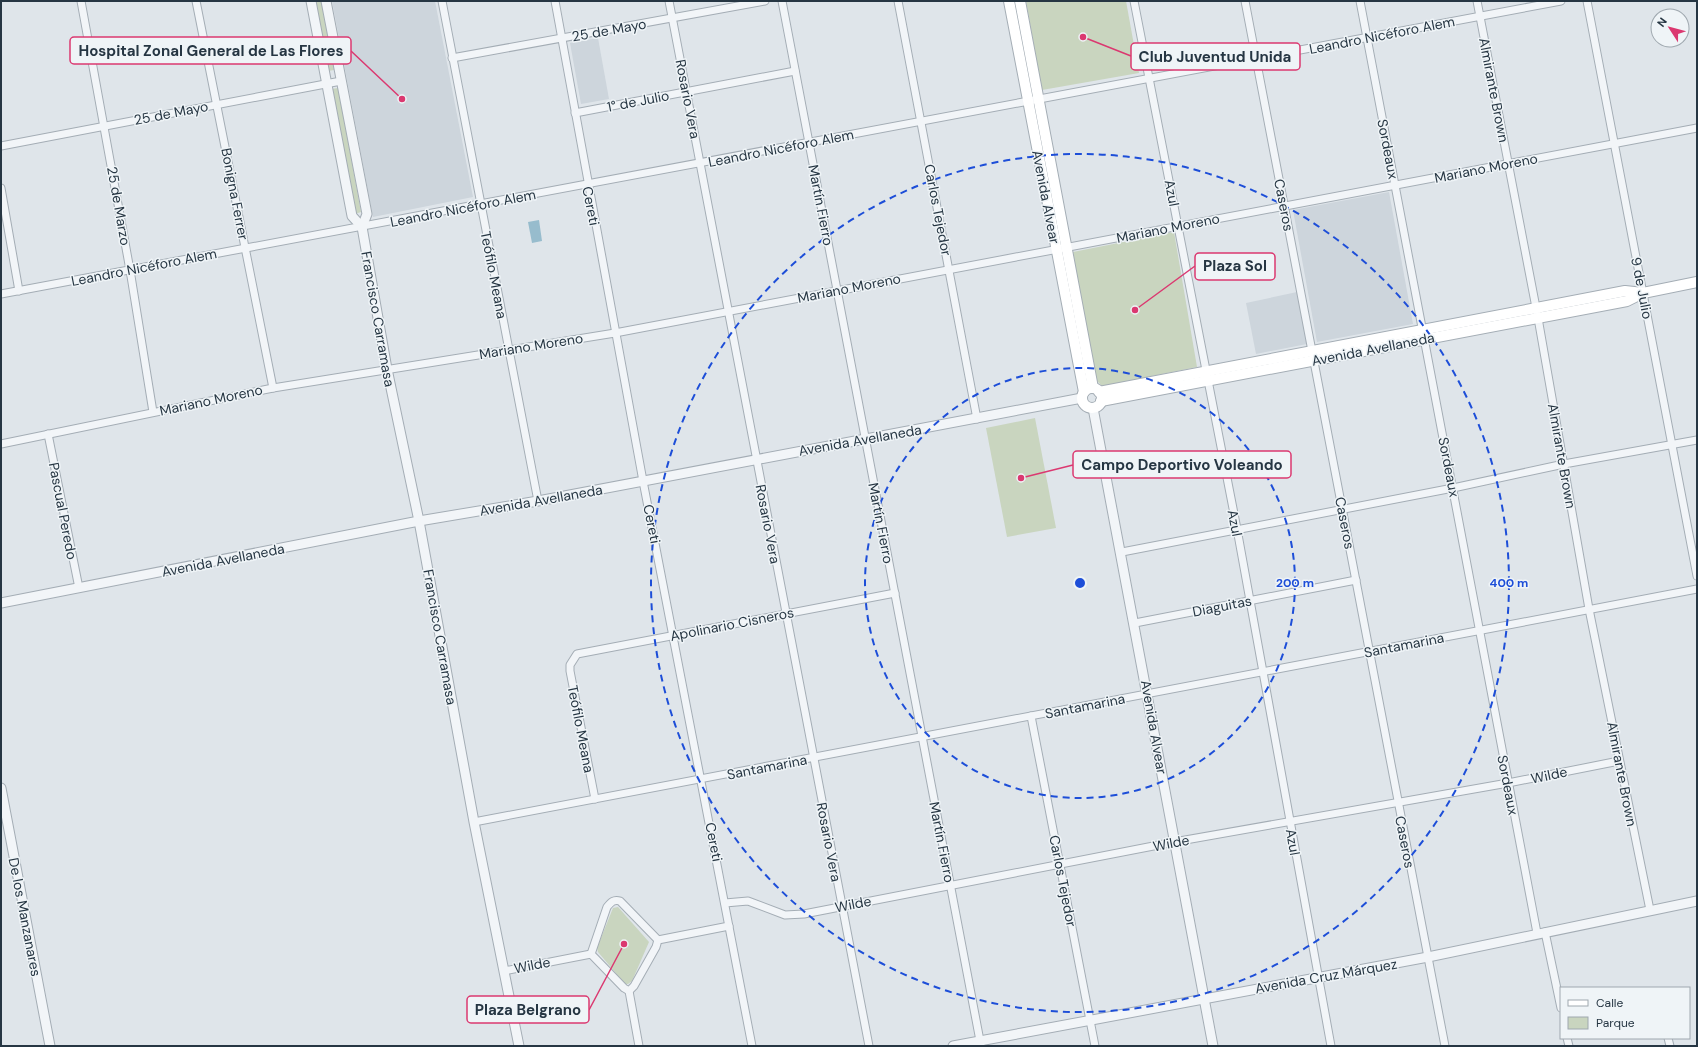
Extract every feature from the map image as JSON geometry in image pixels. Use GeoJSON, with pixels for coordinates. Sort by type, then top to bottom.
{"type":"FeatureCollection","features":[{"type":"Feature","properties":{"kind":"main road","name":"Avenida Alvear"},"geometry":{"type":"LineString","coordinates":[[1008,1],[1056,249],[1092,397]]}},
{"type":"Feature","properties":{"kind":"main road","name":"Avenida Alvear"},"geometry":{"type":"LineString","coordinates":[[1020,1],[1066,247],[1092,397]]}},
{"type":"Feature","properties":{"kind":"main road","name":"Avenida Avellaneda"},"geometry":{"type":"LineString","coordinates":[[1092,397],[1537,313],[1625,291],[1643,293],[1697,282]]}},
{"type":"Feature","properties":{"kind":"street","name":"25 de Marzo"},"geometry":{"type":"LineString","coordinates":[[82,1],[130,270],[153,412]]}},
{"type":"Feature","properties":{"kind":"street","name":"Bonigna Ferrer"},"geometry":{"type":"LineString","coordinates":[[196,1],[273,388]]}},
{"type":"Feature","properties":{"kind":"street","name":"Francisco Carramasa"},"geometry":{"type":"LineString","coordinates":[[311,1],[328,83],[352,216],[362,227],[387,370],[418,521],[474,822],[519,1046]]}},
{"type":"Feature","properties":{"kind":"street","name":"Francisco Carramasa"},"geometry":{"type":"LineString","coordinates":[[326,1],[368,214],[362,227]]}},
{"type":"Feature","properties":{"kind":"street","name":"Teófilo Meana"},"geometry":{"type":"LineString","coordinates":[[442,1],[538,501]]}},
{"type":"Feature","properties":{"kind":"street","name":"Cereti"},"geometry":{"type":"LineString","coordinates":[[555,1],[615,333],[726,903],[752,1046]]}},
{"type":"Feature","properties":{"kind":"street","name":"Rosario Vera"},"geometry":{"type":"LineString","coordinates":[[669,1],[812,758],[869,1046]]}},
{"type":"Feature","properties":{"kind":"street","name":"25 de Mayo"},"geometry":{"type":"LineString","coordinates":[[452,58],[765,1]]}},
{"type":"Feature","properties":{"kind":"street","name":"Martín Fierro"},"geometry":{"type":"LineString","coordinates":[[782,1],[980,1043]]}},
{"type":"Feature","properties":{"kind":"street","name":"Carlos Tejedor"},"geometry":{"type":"LineString","coordinates":[[898,1],[977,419]]}},
{"type":"Feature","properties":{"kind":"street","name":"Azul"},"geometry":{"type":"LineString","coordinates":[[1134,1],[1237,529],[1331,1046]]}},
{"type":"Feature","properties":{"kind":"street","name":"Caseros"},"geometry":{"type":"LineString","coordinates":[[1245,1],[1370,651],[1397,802],[1445,1046]]}},
{"type":"Feature","properties":{"kind":"street","name":"Sordeaux"},"geometry":{"type":"LineString","coordinates":[[1360,1],[1508,783],[1541,932],[1560,1004]]}},
{"type":"Feature","properties":{"kind":"street","name":"Almirante Brown"},"geometry":{"type":"LineString","coordinates":[[1477,1],[1537,313],[1589,609],[1650,910]]}},
{"type":"Feature","properties":{"kind":"street","name":"Leandro Nicéforo Alem"},"geometry":{"type":"LineString","coordinates":[[1,294],[588,185],[1561,1]]}},
{"type":"Feature","properties":{"kind":"street","name":"9 de Julio"},"geometry":{"type":"LineString","coordinates":[[1587,1],[1697,576]]}},
{"type":"Feature","properties":{"kind":"street","name":"1° de Julio"},"geometry":{"type":"LineString","coordinates":[[575,113],[795,71]]}},
{"type":"Feature","properties":{"kind":"street","name":"25 de Mayo"},"geometry":{"type":"LineString","coordinates":[[1,146],[341,80]]}},
{"type":"Feature","properties":{"kind":"street","name":"Mariano Moreno"},"geometry":{"type":"LineString","coordinates":[[1,444],[273,388],[615,333],[1697,128]]}},
{"type":"Feature","properties":{"kind":"street"},"geometry":{"type":"LineString","coordinates":[[1,188],[19,290]]}},
{"type":"Feature","properties":{"kind":"street","name":"Avenida Avellaneda"},"geometry":{"type":"LineString","coordinates":[[1,603],[418,521],[538,501],[1092,397]]}},
{"type":"Feature","properties":{"kind":"street","name":"Avenida Alvear"},"geometry":{"type":"LineString","coordinates":[[1092,397],[1122,552],[1174,842],[1214,1046]]}},
{"type":"Feature","properties":{"kind":"street","name":"Pascual Peredo"},"geometry":{"type":"LineString","coordinates":[[48,434],[79,588]]}},
{"type":"Feature","properties":{"kind":"street"},"geometry":{"type":"LineString","coordinates":[[1122,552],[1453,488],[1564,464],[1697,440]]}},
{"type":"Feature","properties":{"kind":"street","name":"Diaguitas"},"geometry":{"type":"LineString","coordinates":[[1135,623],[1356,580]]}},
{"type":"Feature","properties":{"kind":"street","name":"Santamarina"},"geometry":{"type":"LineString","coordinates":[[474,822],[1697,589]]}},
{"type":"Feature","properties":{"kind":"street","name":"Apolinario Cisneros"},"geometry":{"type":"LineString","coordinates":[[573,660],[581,652],[895,593]]}},
{"type":"Feature","properties":{"kind":"street","name":"Teófilo Meana"},"geometry":{"type":"LineString","coordinates":[[573,660],[570,671],[595,799]]}},
{"type":"Feature","properties":{"kind":"street","name":"Carlos Tejedor"},"geometry":{"type":"LineString","coordinates":[[1032,716],[1095,1046]]}},
{"type":"Feature","properties":{"kind":"street","name":"Wilde"},"geometry":{"type":"LineString","coordinates":[[726,903],[748,901],[764,906],[779,914],[792,916],[1174,842],[1508,783],[1619,760]]}},
{"type":"Feature","properties":{"kind":"street","name":"De los Manzanares"},"geometry":{"type":"LineString","coordinates":[[1,788],[50,1046]]}},
{"type":"Feature","properties":{"kind":"street"},"geometry":{"type":"LineString","coordinates":[[639,1046],[629,991],[624,988],[591,954],[607,907],[611,902],[617,900],[620,901],[658,940]]}},
{"type":"Feature","properties":{"kind":"street","name":"Avenida Cruz Márquez"},"geometry":{"type":"LineString","coordinates":[[953,1046],[980,1043],[1204,998],[1428,957],[1541,932],[1697,901]]}},
{"type":"Feature","properties":{"kind":"street"},"geometry":{"type":"LineString","coordinates":[[658,940],[729,926]]}},
{"type":"Feature","properties":{"kind":"street"},"geometry":{"type":"LineString","coordinates":[[629,991],[634,986],[649,960],[658,940]]}},
{"type":"Feature","properties":{"kind":"street","name":"Wilde"},"geometry":{"type":"LineString","coordinates":[[504,971],[591,954]]}},
{"type":"Feature","properties":{"kind":"shaded area"},"geometry":{"type":"Polygon","coordinates":[[[332,1],[435,1],[473,197],[373,217],[332,1]]]}},
{"type":"Feature","properties":{"kind":"shaded area"},"geometry":{"type":"Polygon","coordinates":[[[598,38],[609,99],[581,104],[570,43],[598,38]]]}},
{"type":"Feature","properties":{"kind":"shaded area"},"geometry":{"type":"Polygon","coordinates":[[[1389,192],[1413,324],[1317,342],[1293,210],[1389,192]]]}},
{"type":"Feature","properties":{"kind":"shaded area"},"geometry":{"type":"Polygon","coordinates":[[[1297,292],[1307,344],[1256,354],[1246,303],[1297,292]]]}},
{"type":"Feature","properties":{"kind":"green space"},"geometry":{"type":"Polygon","coordinates":[[[314,1],[321,1],[334,70],[328,71],[314,1]]]}},
{"type":"Feature","properties":{"kind":"green space"},"geometry":{"type":"Polygon","coordinates":[[[1026,1],[1126,1],[1139,73],[1042,90],[1026,1]]]}},
{"type":"Feature","properties":{"kind":"green space"},"geometry":{"type":"Polygon","coordinates":[[[338,88],[361,212],[355,214],[331,89],[338,88]]]}},
{"type":"Feature","properties":{"kind":"green space"},"geometry":{"type":"Polygon","coordinates":[[[1174,232],[1197,367],[1102,386],[1095,379],[1073,252],[1174,232]]]}},
{"type":"Feature","properties":{"kind":"green space"},"geometry":{"type":"Polygon","coordinates":[[[1035,418],[1056,528],[1007,537],[986,428],[1035,418]]]}},
{"type":"Feature","properties":{"kind":"green space"},"geometry":{"type":"Polygon","coordinates":[[[618,907],[649,942],[632,981],[628,984],[625,984],[598,952],[597,948],[613,908],[618,907]]]}},
{"type":"Feature","properties":{"kind":"water"},"geometry":{"type":"Polygon","coordinates":[[[539,220],[542,241],[532,243],[528,222],[539,220]]]}},
{"type":"Feature","properties":{"kind":"place","name":"Club Juventud Unida"},"geometry":{"type":"Point","coordinates":[1083,37]}},
{"type":"Feature","properties":{"kind":"place","name":"Hospital Zonal General de Las Flores"},"geometry":{"type":"Point","coordinates":[402,99]}},
{"type":"Feature","properties":{"kind":"place","name":"Plaza Sol"},"geometry":{"type":"Point","coordinates":[1135,310]}},
{"type":"Feature","properties":{"kind":"place","name":"Campo Deportivo Voleando"},"geometry":{"type":"Point","coordinates":[1021,478]}},
{"type":"Feature","properties":{"kind":"place","name":"Plaza Belgrano"},"geometry":{"type":"Point","coordinates":[624,944]}}]}
